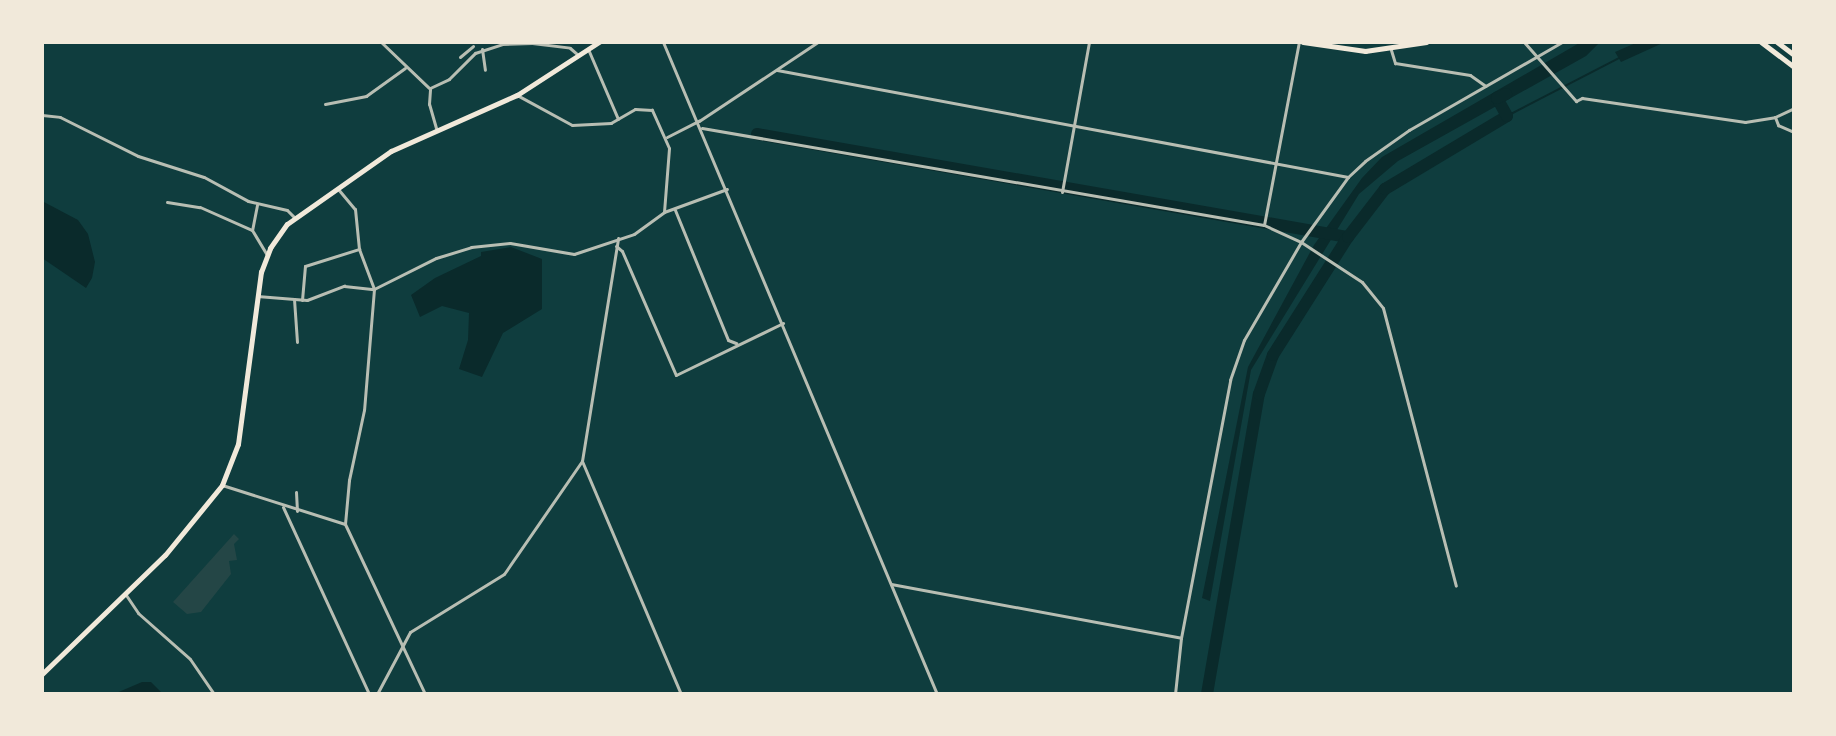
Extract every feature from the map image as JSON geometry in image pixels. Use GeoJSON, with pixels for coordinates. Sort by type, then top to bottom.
{"type":"FeatureCollection","features":[{"type":"Feature","properties":{"kind":"main road"},"geometry":{"type":"LineString","coordinates":[[42,674],[165,555],[222,485],[238,444],[257,296],[267,255],[294,217],[391,151],[436,128],[516,95],[599,42]]}},
{"type":"Feature","properties":{"kind":"main road"},"geometry":{"type":"LineString","coordinates":[[1301,42],[1348,50],[1391,50],[1426,42]]}},
{"type":"Feature","properties":{"kind":"main road"},"geometry":{"type":"LineString","coordinates":[[1761,42],[1794,67]]}},
{"type":"Feature","properties":{"kind":"main road"},"geometry":{"type":"LineString","coordinates":[[1777,42],[1794,55]]}},
{"type":"Feature","properties":{"kind":"street"},"geometry":{"type":"LineString","coordinates":[[381,42],[405,68],[430,88]]}},
{"type":"Feature","properties":{"kind":"street"},"geometry":{"type":"LineString","coordinates":[[663,42],[728,189],[937,694]]}},
{"type":"Feature","properties":{"kind":"street"},"geometry":{"type":"LineString","coordinates":[[667,137],[699,121],[818,42]]}},
{"type":"Feature","properties":{"kind":"street"},"geometry":{"type":"LineString","coordinates":[[1062,192],[1089,42]]}},
{"type":"Feature","properties":{"kind":"street"},"geometry":{"type":"LineString","coordinates":[[1264,225],[1301,42]]}},
{"type":"Feature","properties":{"kind":"street"},"geometry":{"type":"LineString","coordinates":[[1524,42],[1576,101],[1582,98],[1729,120],[1775,117],[1794,108]]}},
{"type":"Feature","properties":{"kind":"street"},"geometry":{"type":"LineString","coordinates":[[1175,694],[1181,638],[1235,362],[1307,233],[1348,177],[1409,130],[1562,42]]}},
{"type":"Feature","properties":{"kind":"street"},"geometry":{"type":"LineString","coordinates":[[430,88],[449,79],[475,53],[502,44],[532,43],[570,48],[577,54]]}},
{"type":"Feature","properties":{"kind":"street"},"geometry":{"type":"LineString","coordinates":[[459,57],[472,44],[475,53]]}},
{"type":"Feature","properties":{"kind":"street"},"geometry":{"type":"LineString","coordinates":[[588,47],[618,119]]}},
{"type":"Feature","properties":{"kind":"street"},"geometry":{"type":"LineString","coordinates":[[483,49],[485,70]]}},
{"type":"Feature","properties":{"kind":"street"},"geometry":{"type":"LineString","coordinates":[[1391,50],[1395,63],[1470,75],[1486,86]]}},
{"type":"Feature","properties":{"kind":"street"},"geometry":{"type":"LineString","coordinates":[[326,104],[366,96],[405,68]]}},
{"type":"Feature","properties":{"kind":"street"},"geometry":{"type":"LineString","coordinates":[[777,70],[1348,177]]}},
{"type":"Feature","properties":{"kind":"street"},"geometry":{"type":"LineString","coordinates":[[430,88],[429,104],[436,128]]}},
{"type":"Feature","properties":{"kind":"street"},"geometry":{"type":"LineString","coordinates":[[516,95],[564,124],[612,123],[635,109],[652,110],[667,137],[664,212]]}},
{"type":"Feature","properties":{"kind":"street"},"geometry":{"type":"LineString","coordinates":[[42,115],[60,117],[138,156],[204,177],[258,205],[287,210],[294,217]]}},
{"type":"Feature","properties":{"kind":"street"},"geometry":{"type":"LineString","coordinates":[[1775,117],[1778,125],[1794,132]]}},
{"type":"Feature","properties":{"kind":"street"},"geometry":{"type":"LineString","coordinates":[[702,128],[1062,192],[1264,225],[1303,243],[1373,293],[1383,308],[1456,586]]}},
{"type":"Feature","properties":{"kind":"street"},"geometry":{"type":"LineString","coordinates":[[337,188],[355,209],[359,249],[374,290],[364,410],[349,480],[345,524],[425,694]]}},
{"type":"Feature","properties":{"kind":"street"},"geometry":{"type":"LineString","coordinates":[[257,296],[302,300],[344,286],[374,290],[454,250],[510,243],[574,254],[634,234],[664,212],[675,210],[728,189]]}},
{"type":"Feature","properties":{"kind":"street"},"geometry":{"type":"LineString","coordinates":[[167,201],[200,207],[252,230],[267,255]]}},
{"type":"Feature","properties":{"kind":"street"},"geometry":{"type":"LineString","coordinates":[[252,230],[258,205]]}},
{"type":"Feature","properties":{"kind":"street"},"geometry":{"type":"LineString","coordinates":[[675,210],[728,340],[736,343]]}},
{"type":"Feature","properties":{"kind":"street"},"geometry":{"type":"LineString","coordinates":[[377,694],[410,632],[504,574],[582,461],[618,238]]}},
{"type":"Feature","properties":{"kind":"street"},"geometry":{"type":"LineString","coordinates":[[616,246],[622,251],[676,375],[729,351],[736,343],[783,323]]}},
{"type":"Feature","properties":{"kind":"street"},"geometry":{"type":"LineString","coordinates":[[302,300],[305,266],[359,249]]}},
{"type":"Feature","properties":{"kind":"street"},"geometry":{"type":"LineString","coordinates":[[294,299],[297,342]]}},
{"type":"Feature","properties":{"kind":"street"},"geometry":{"type":"LineString","coordinates":[[582,461],[681,694]]}},
{"type":"Feature","properties":{"kind":"street"},"geometry":{"type":"LineString","coordinates":[[222,485],[297,512],[345,524]]}},
{"type":"Feature","properties":{"kind":"street"},"geometry":{"type":"LineString","coordinates":[[296,492],[297,512]]}},
{"type":"Feature","properties":{"kind":"street"},"geometry":{"type":"LineString","coordinates":[[283,507],[369,694]]}},
{"type":"Feature","properties":{"kind":"street"},"geometry":{"type":"LineString","coordinates":[[891,584],[1181,638]]}},
{"type":"Feature","properties":{"kind":"street"},"geometry":{"type":"LineString","coordinates":[[126,594],[138,613],[190,659],[213,694]]}},
{"type":"Feature","properties":{"kind":"shaded area"},"geometry":{"type":"Polygon","coordinates":[[[1581,42],[1600,42],[1586,56],[1398,161],[1359,194],[1251,370],[1210,601],[1202,598],[1248,367],[1314,245],[1362,178],[1382,157],[1581,42]]]}},
{"type":"Feature","properties":{"kind":"shaded area"},"geometry":{"type":"Polygon","coordinates":[[[1638,42],[1665,42],[1621,62],[1615,52],[1638,42]]]}},
{"type":"Feature","properties":{"kind":"shaded area"},"geometry":{"type":"Polygon","coordinates":[[[42,201],[78,220],[88,234],[95,262],[92,278],[86,288],[42,258],[42,201]]]}},
{"type":"Feature","properties":{"kind":"shaded area"},"geometry":{"type":"Polygon","coordinates":[[[511,247],[542,259],[542,309],[503,333],[482,377],[459,369],[468,340],[469,313],[442,306],[420,317],[411,295],[435,278],[481,256],[481,252],[511,247]]]}},
{"type":"Feature","properties":{"kind":"shaded area"},"geometry":{"type":"Polygon","coordinates":[[[234,534],[239,539],[234,544],[237,560],[229,561],[231,574],[201,612],[187,614],[173,602],[234,534]]]}},
{"type":"Feature","properties":{"kind":"shaded area"},"geometry":{"type":"Polygon","coordinates":[[[142,682],[151,682],[163,694],[114,694],[142,682]]]}},
{"type":"Feature","properties":{"kind":"waterway"},"geometry":{"type":"LineString","coordinates":[[1507,116],[1619,58]]}},
{"type":"Feature","properties":{"kind":"waterway"},"geometry":{"type":"LineString","coordinates":[[1207,694],[1259,394],[1273,355],[1348,237],[1385,189],[1507,116],[1497,98],[1506,94]]}},
{"type":"Feature","properties":{"kind":"waterway"},"geometry":{"type":"LineString","coordinates":[[757,134],[1348,237]]}}]}
